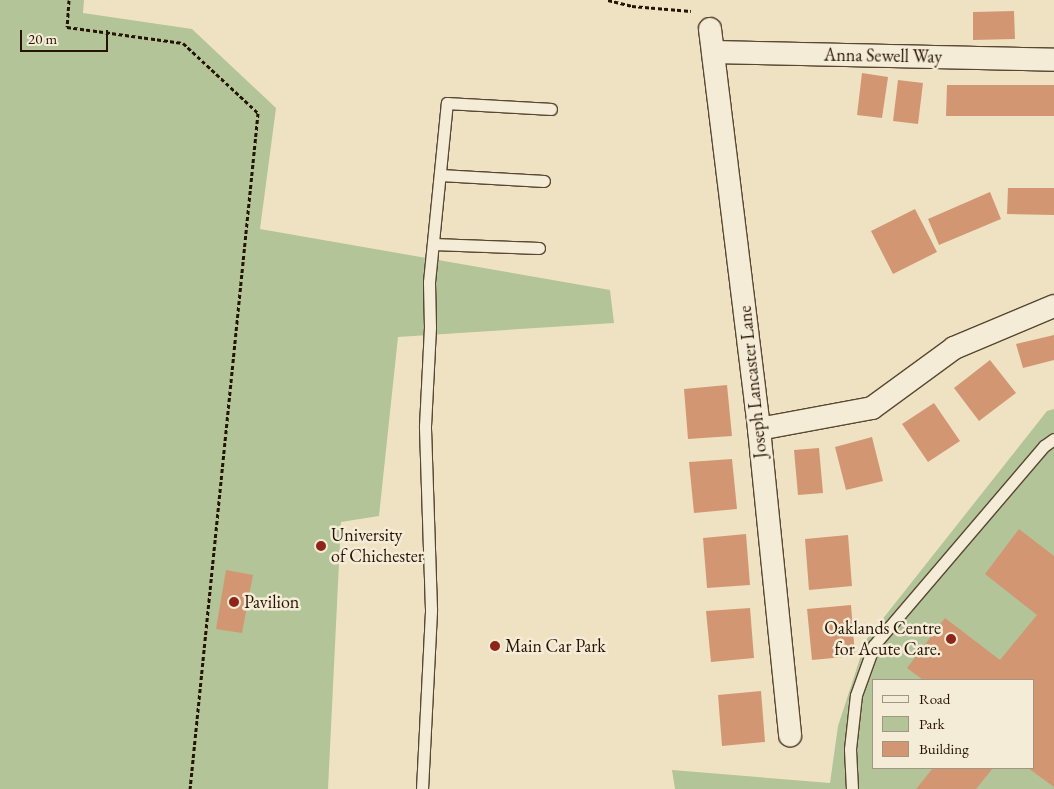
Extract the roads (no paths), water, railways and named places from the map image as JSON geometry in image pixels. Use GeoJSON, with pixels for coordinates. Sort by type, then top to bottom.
{"type":"FeatureCollection","features":[{"type":"Feature","properties":{"kind":"street","name":"Joseph Lancaster Lane"},"geometry":{"type":"LineString","coordinates":[[710,29],[759,429],[790,735]]}},
{"type":"Feature","properties":{"kind":"street","name":"Anna Sewell Way"},"geometry":{"type":"LineString","coordinates":[[713,52],[1054,60]]}},
{"type":"Feature","properties":{"kind":"street"},"geometry":{"type":"LineString","coordinates":[[759,429],[872,408],[954,348],[1054,306]]}},
{"type":"Feature","properties":{"kind":"lane"},"geometry":{"type":"LineString","coordinates":[[422,789],[431,609],[425,426],[430,327],[429,282],[447,103],[551,109]]}},
{"type":"Feature","properties":{"kind":"lane"},"geometry":{"type":"LineString","coordinates":[[440,175],[544,180]]}},
{"type":"Feature","properties":{"kind":"lane"},"geometry":{"type":"LineString","coordinates":[[433,244],[539,248]]}},
{"type":"Feature","properties":{"kind":"lane"},"geometry":{"type":"LineString","coordinates":[[852,789],[850,749],[856,695],[874,645],[1044,446],[1054,439]]}},
{"type":"Feature","properties":{"kind":"place","name":"University of Chichester"},"geometry":{"type":"Point","coordinates":[321,546]}},
{"type":"Feature","properties":{"kind":"place","name":"Pavilion"},"geometry":{"type":"Point","coordinates":[234,602]}},
{"type":"Feature","properties":{"kind":"place","name":"Oaklands Centre for Acute Care."},"geometry":{"type":"Point","coordinates":[951,639]}},
{"type":"Feature","properties":{"kind":"place","name":"Main Car Park"},"geometry":{"type":"Point","coordinates":[495,646]}}]}
